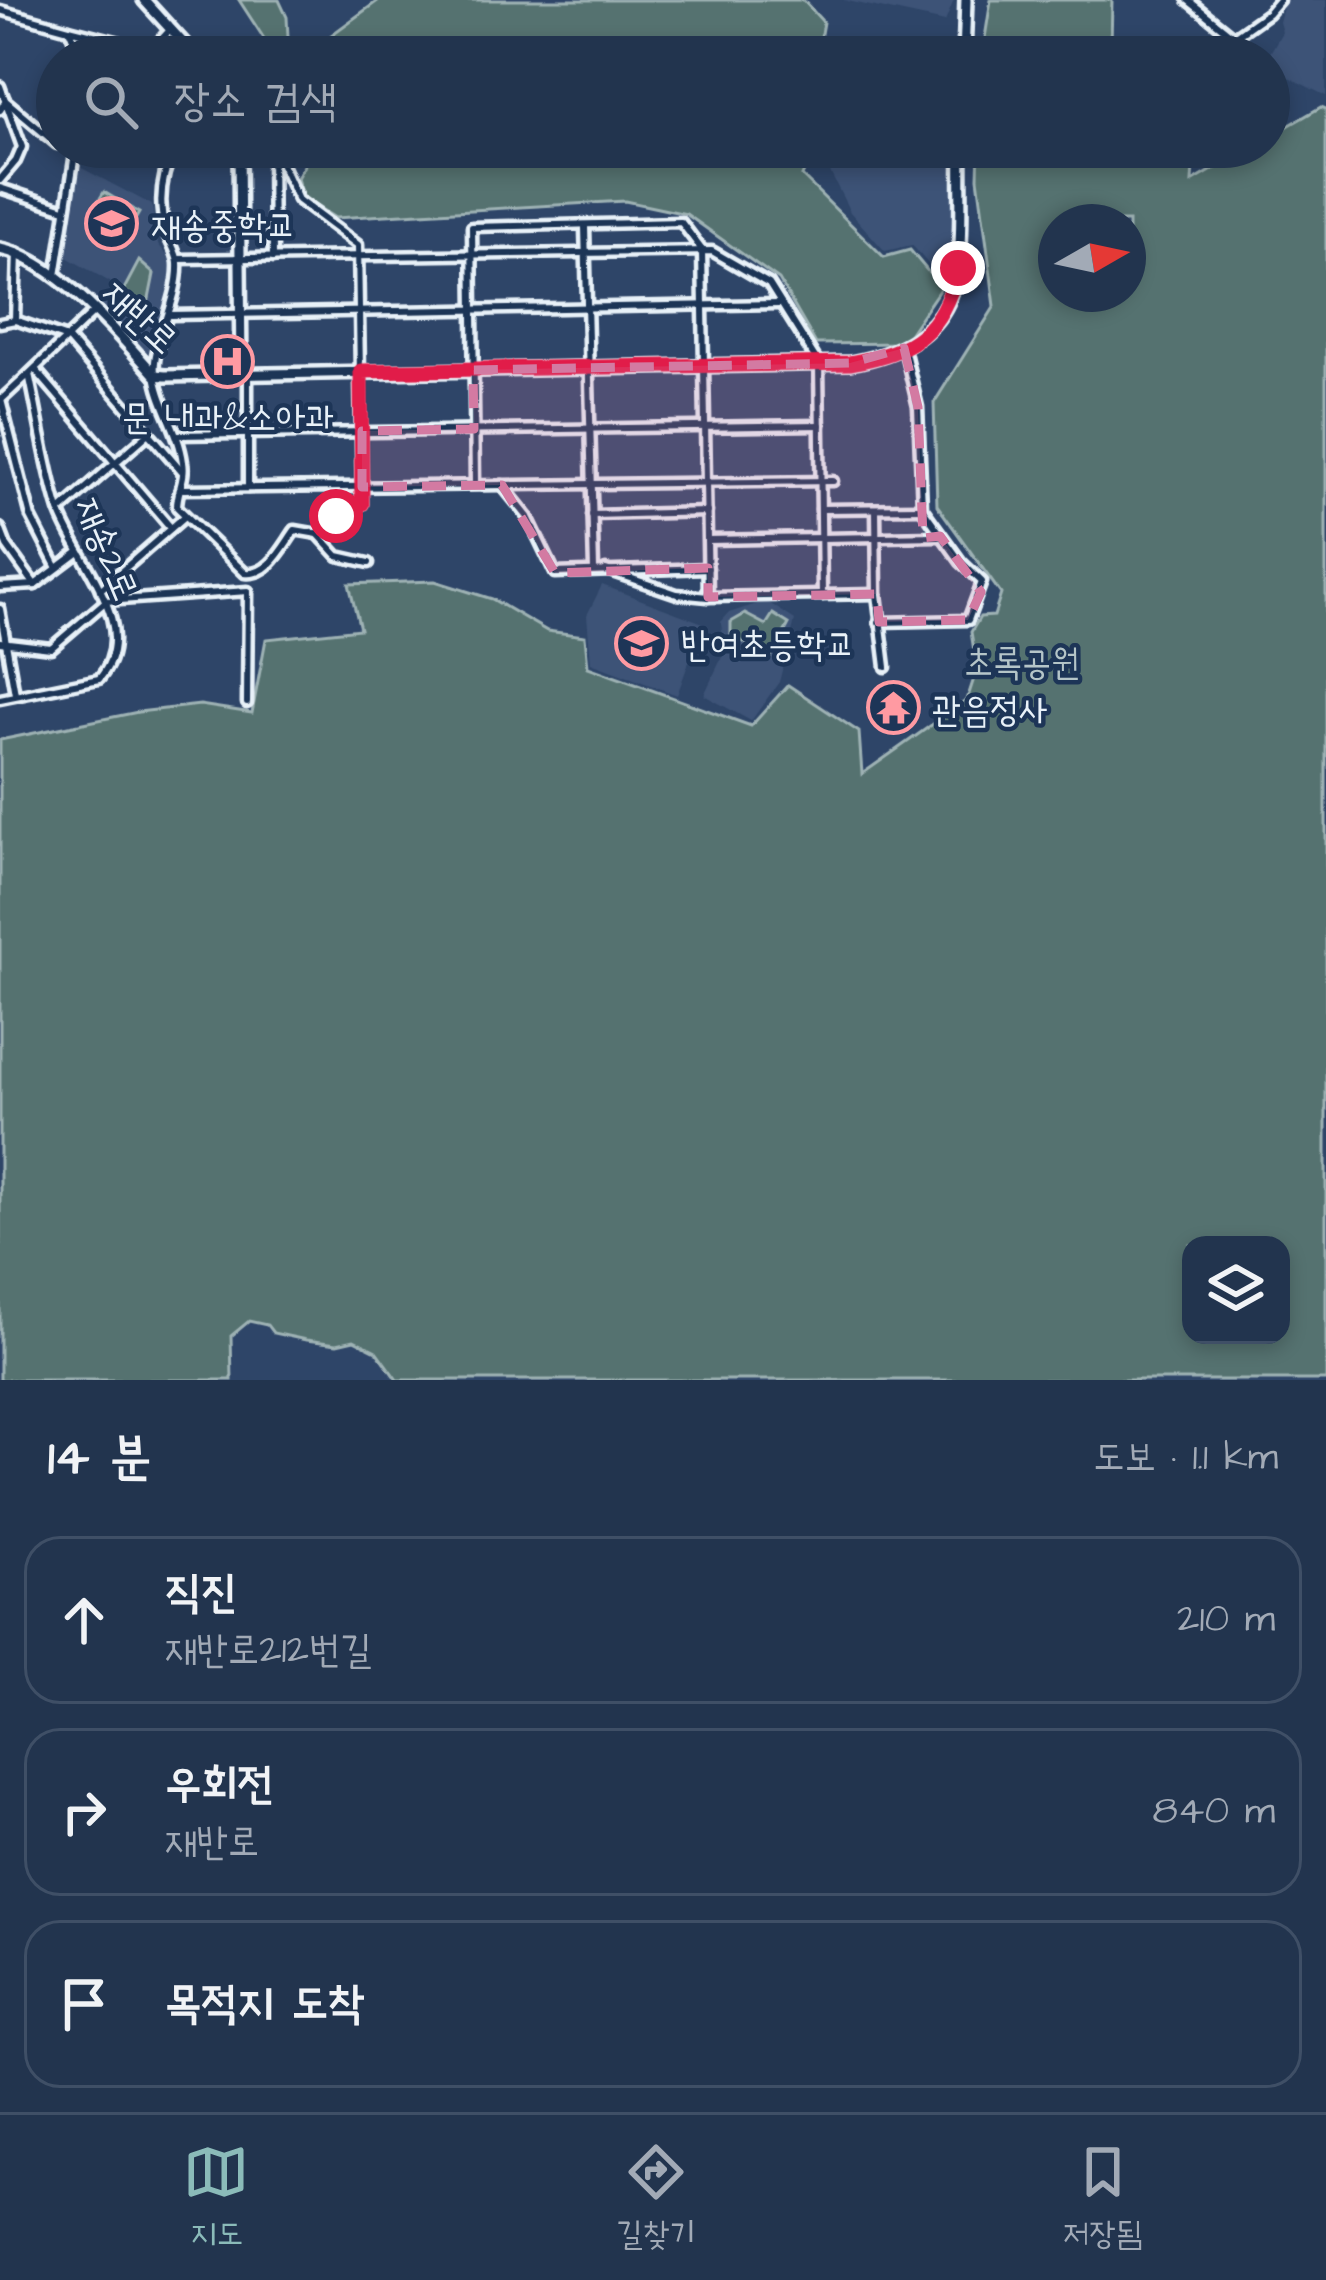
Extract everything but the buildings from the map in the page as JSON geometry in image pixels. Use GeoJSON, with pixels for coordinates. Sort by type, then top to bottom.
{"type":"FeatureCollection","features":[{"type":"Feature","properties":{"kind":"main road"},"geometry":{"type":"LineString","coordinates":[[144,0],[176,36]]}},
{"type":"Feature","properties":{"kind":"main road"},"geometry":{"type":"LineString","coordinates":[[965,36],[966,0]]}},
{"type":"Feature","properties":{"kind":"main road"},"geometry":{"type":"LineString","coordinates":[[239,168],[244,374]]}},
{"type":"Feature","properties":{"kind":"main road"},"geometry":{"type":"LineString","coordinates":[[361,371],[819,364],[889,356],[925,337],[955,281],[960,168]]}},
{"type":"Feature","properties":{"kind":"main road","name":"재반로"},"geometry":{"type":"LineString","coordinates":[[0,249],[17,252],[98,309],[154,375],[361,371]]}},
{"type":"Feature","properties":{"kind":"street"},"geometry":{"type":"LineString","coordinates":[[11,13],[15,0]]}},
{"type":"Feature","properties":{"kind":"street"},"geometry":{"type":"LineString","coordinates":[[1188,0],[1233,36]]}},
{"type":"Feature","properties":{"kind":"street"},"geometry":{"type":"LineString","coordinates":[[1235,36],[1279,0]]}},
{"type":"Feature","properties":{"kind":"street"},"geometry":{"type":"LineString","coordinates":[[0,10],[99,36]]}},
{"type":"Feature","properties":{"kind":"street"},"geometry":{"type":"LineString","coordinates":[[69,28],[72,36]]}},
{"type":"Feature","properties":{"kind":"street"},"geometry":{"type":"LineString","coordinates":[[164,36],[170,29]]}},
{"type":"Feature","properties":{"kind":"street"},"geometry":{"type":"LineString","coordinates":[[0,86],[22,147],[0,184],[67,210]]}},
{"type":"Feature","properties":{"kind":"street"},"geometry":{"type":"LineString","coordinates":[[0,110],[6,101]]}},
{"type":"Feature","properties":{"kind":"street"},"geometry":{"type":"LineString","coordinates":[[6,101],[36,126]]}},
{"type":"Feature","properties":{"kind":"street"},"geometry":{"type":"LineString","coordinates":[[55,279],[73,168]]}},
{"type":"Feature","properties":{"kind":"street"},"geometry":{"type":"LineString","coordinates":[[166,168],[161,205],[178,259],[171,315],[155,358],[154,375],[178,435],[184,474],[177,507],[245,573],[264,570],[295,530],[318,534],[338,556],[369,563]]}},
{"type":"Feature","properties":{"kind":"street"},"geometry":{"type":"LineString","coordinates":[[273,168],[273,258]]}},
{"type":"Feature","properties":{"kind":"street"},"geometry":{"type":"LineString","coordinates":[[283,168],[298,200],[358,244],[362,504],[336,516],[318,534]]}},
{"type":"Feature","properties":{"kind":"street"},"geometry":{"type":"LineString","coordinates":[[475,485],[472,227],[681,222],[702,250],[708,597]]}},
{"type":"Feature","properties":{"kind":"street"},"geometry":{"type":"LineString","coordinates":[[585,227],[594,570]]}},
{"type":"Feature","properties":{"kind":"street"},"geometry":{"type":"LineString","coordinates":[[178,259],[712,251],[769,284],[819,364],[823,595]]}},
{"type":"Feature","properties":{"kind":"street"},"geometry":{"type":"LineString","coordinates":[[0,323],[15,320],[17,252]]}},
{"type":"Feature","properties":{"kind":"street"},"geometry":{"type":"LineString","coordinates":[[171,315],[782,304]]}},
{"type":"Feature","properties":{"kind":"street"},"geometry":{"type":"LineString","coordinates":[[57,568],[31,517],[1,401],[98,309]]}},
{"type":"Feature","properties":{"kind":"street","name":"재반로"},"geometry":{"type":"LineString","coordinates":[[15,320],[67,338]]}},
{"type":"Feature","properties":{"kind":"street"},"geometry":{"type":"LineString","coordinates":[[67,338],[184,474]]}},
{"type":"Feature","properties":{"kind":"street"},"geometry":{"type":"LineString","coordinates":[[879,622],[968,620],[982,582],[940,536],[922,508],[918,407],[904,348]]}},
{"type":"Feature","properties":{"kind":"street"},"geometry":{"type":"LineString","coordinates":[[32,372],[171,528]]}},
{"type":"Feature","properties":{"kind":"street","name":"재송2로"},"geometry":{"type":"LineString","coordinates":[[0,699],[99,679],[114,645],[106,601],[60,511],[32,372]]}},
{"type":"Feature","properties":{"kind":"street"},"geometry":{"type":"LineString","coordinates":[[244,374],[248,488]]}},
{"type":"Feature","properties":{"kind":"street"},"geometry":{"type":"LineString","coordinates":[[178,435],[820,425]]}},
{"type":"Feature","properties":{"kind":"street"},"geometry":{"type":"LineString","coordinates":[[60,511],[148,433]]}},
{"type":"Feature","properties":{"kind":"street"},"geometry":{"type":"LineString","coordinates":[[181,489],[833,481]]}},
{"type":"Feature","properties":{"kind":"street"},"geometry":{"type":"LineString","coordinates":[[502,484],[527,517],[555,573],[708,568]]}},
{"type":"Feature","properties":{"kind":"street"},"geometry":{"type":"LineString","coordinates":[[821,509],[922,508]]}},
{"type":"Feature","properties":{"kind":"street"},"geometry":{"type":"LineString","coordinates":[[876,509],[877,594],[886,667]]}},
{"type":"Feature","properties":{"kind":"street"},"geometry":{"type":"LineString","coordinates":[[592,515],[707,512]]}},
{"type":"Feature","properties":{"kind":"street"},"geometry":{"type":"LineString","coordinates":[[100,590],[184,516]]}},
{"type":"Feature","properties":{"kind":"street"},"geometry":{"type":"LineString","coordinates":[[0,528],[35,585]]}},
{"type":"Feature","properties":{"kind":"street"},"geometry":{"type":"LineString","coordinates":[[708,540],[940,536]]}},
{"type":"Feature","properties":{"kind":"street"},"geometry":{"type":"LineString","coordinates":[[0,587],[35,585],[79,552]]}},
{"type":"Feature","properties":{"kind":"street"},"geometry":{"type":"LineString","coordinates":[[607,570],[677,594],[708,597],[877,594]]}},
{"type":"Feature","properties":{"kind":"street"},"geometry":{"type":"LineString","coordinates":[[2,642],[51,648],[106,601],[248,590],[247,703]]}},
{"type":"Feature","properties":{"kind":"street"},"geometry":{"type":"LineString","coordinates":[[0,609],[2,642],[15,696]]}},
{"type":"Feature","properties":{"kind":"highlighted area"},"geometry":{"type":"Polygon","coordinates":[[[904,348],[918,407],[923,538],[940,536],[981,592],[968,620],[879,622],[877,594],[708,597],[708,568],[555,573],[502,485],[362,487],[362,431],[474,429],[473,370],[850,363],[904,348]]]}},
{"type":"Feature","properties":{"kind":"shaded area"},"geometry":{"type":"Polygon","coordinates":[[[843,0],[954,0],[945,22],[843,0]]]}},
{"type":"Feature","properties":{"kind":"shaded area"},"geometry":{"type":"Polygon","coordinates":[[[1285,0],[1326,0],[1326,96],[1290,78],[1290,36],[1280,36],[1285,0]]]}},
{"type":"Feature","properties":{"kind":"shaded area","name":"재송중학교"},"geometry":{"type":"Polygon","coordinates":[[[78,168],[152,205],[158,244],[174,264],[162,332],[146,354],[101,305],[120,288],[65,256],[78,168]]]}},
{"type":"Feature","properties":{"kind":"shaded area"},"geometry":{"type":"Polygon","coordinates":[[[828,168],[953,168],[952,268],[936,273],[912,245],[885,251],[850,212],[828,168]]]}},
{"type":"Feature","properties":{"kind":"shaded area","name":"반여초등학교"},"geometry":{"type":"Polygon","coordinates":[[[602,585],[703,623],[677,695],[591,663],[587,615],[602,585]]]}},
{"type":"Feature","properties":{"kind":"shaded area"},"geometry":{"type":"Polygon","coordinates":[[[766,601],[795,620],[779,682],[751,721],[704,695],[724,653],[721,622],[729,613],[766,601]]]}},
{"type":"Feature","properties":{"kind":"green space"},"geometry":{"type":"Polygon","coordinates":[[[239,0],[279,0],[287,17],[288,36],[262,36],[239,0]]]}},
{"type":"Feature","properties":{"kind":"green space"},"geometry":{"type":"Polygon","coordinates":[[[379,0],[803,0],[823,22],[821,36],[330,36],[379,0]]]}},
{"type":"Feature","properties":{"kind":"green space"},"geometry":{"type":"Polygon","coordinates":[[[991,0],[1112,0],[1111,36],[985,36],[991,0]]]}},
{"type":"Feature","properties":{"kind":"green space","name":"초록공원"},"geometry":{"type":"Polygon","coordinates":[[[1321,107],[1326,109],[1326,1380],[397,1380],[376,1351],[354,1340],[337,1344],[306,1340],[273,1333],[267,1325],[249,1321],[231,1336],[232,1380],[0,1380],[0,740],[138,712],[200,705],[252,713],[266,639],[360,629],[349,584],[435,581],[492,599],[547,631],[585,636],[588,667],[751,726],[788,685],[859,732],[862,774],[967,700],[977,669],[971,632],[980,617],[994,616],[1001,594],[937,505],[934,403],[995,306],[978,168],[1193,168],[1192,182],[1216,168],[1290,168],[1290,125],[1321,107]]]}},
{"type":"Feature","properties":{"kind":"green space"},"geometry":{"type":"Polygon","coordinates":[[[303,168],[806,168],[802,176],[884,257],[910,250],[941,287],[903,343],[816,344],[779,280],[686,214],[625,201],[335,218],[302,197],[297,178],[303,168]]]}},
{"type":"Feature","properties":{"kind":"green space"},"geometry":{"type":"Polygon","coordinates":[[[104,192],[139,213],[128,232],[92,211],[104,192]]]}},
{"type":"Feature","properties":{"kind":"green space"},"geometry":{"type":"Polygon","coordinates":[[[139,261],[154,274],[145,319],[122,293],[139,261]]]}},
{"type":"Feature","properties":{"kind":"green space"},"geometry":{"type":"Polygon","coordinates":[[[745,614],[766,625],[773,614],[789,624],[771,657],[731,635],[731,622],[745,614]]]}},
{"type":"Feature","properties":{"kind":"place","name":"재송중학교"},"geometry":{"type":"Point","coordinates":[112,224]}},
{"type":"Feature","properties":{"kind":"place","name":"문 내과&소아과"},"geometry":{"type":"Point","coordinates":[228,361]}},
{"type":"Feature","properties":{"kind":"place","name":"반여초등학교"},"geometry":{"type":"Point","coordinates":[642,643]}},
{"type":"Feature","properties":{"kind":"place","name":"관음정사"},"geometry":{"type":"Point","coordinates":[893,708]}},
{"type":"Feature","properties":{"kind":"route"},"geometry":{"type":"LineString","coordinates":[[336,516],[362,504],[361,371],[850,363],[889,356],[925,337],[951,294],[958,268]]}}]}
